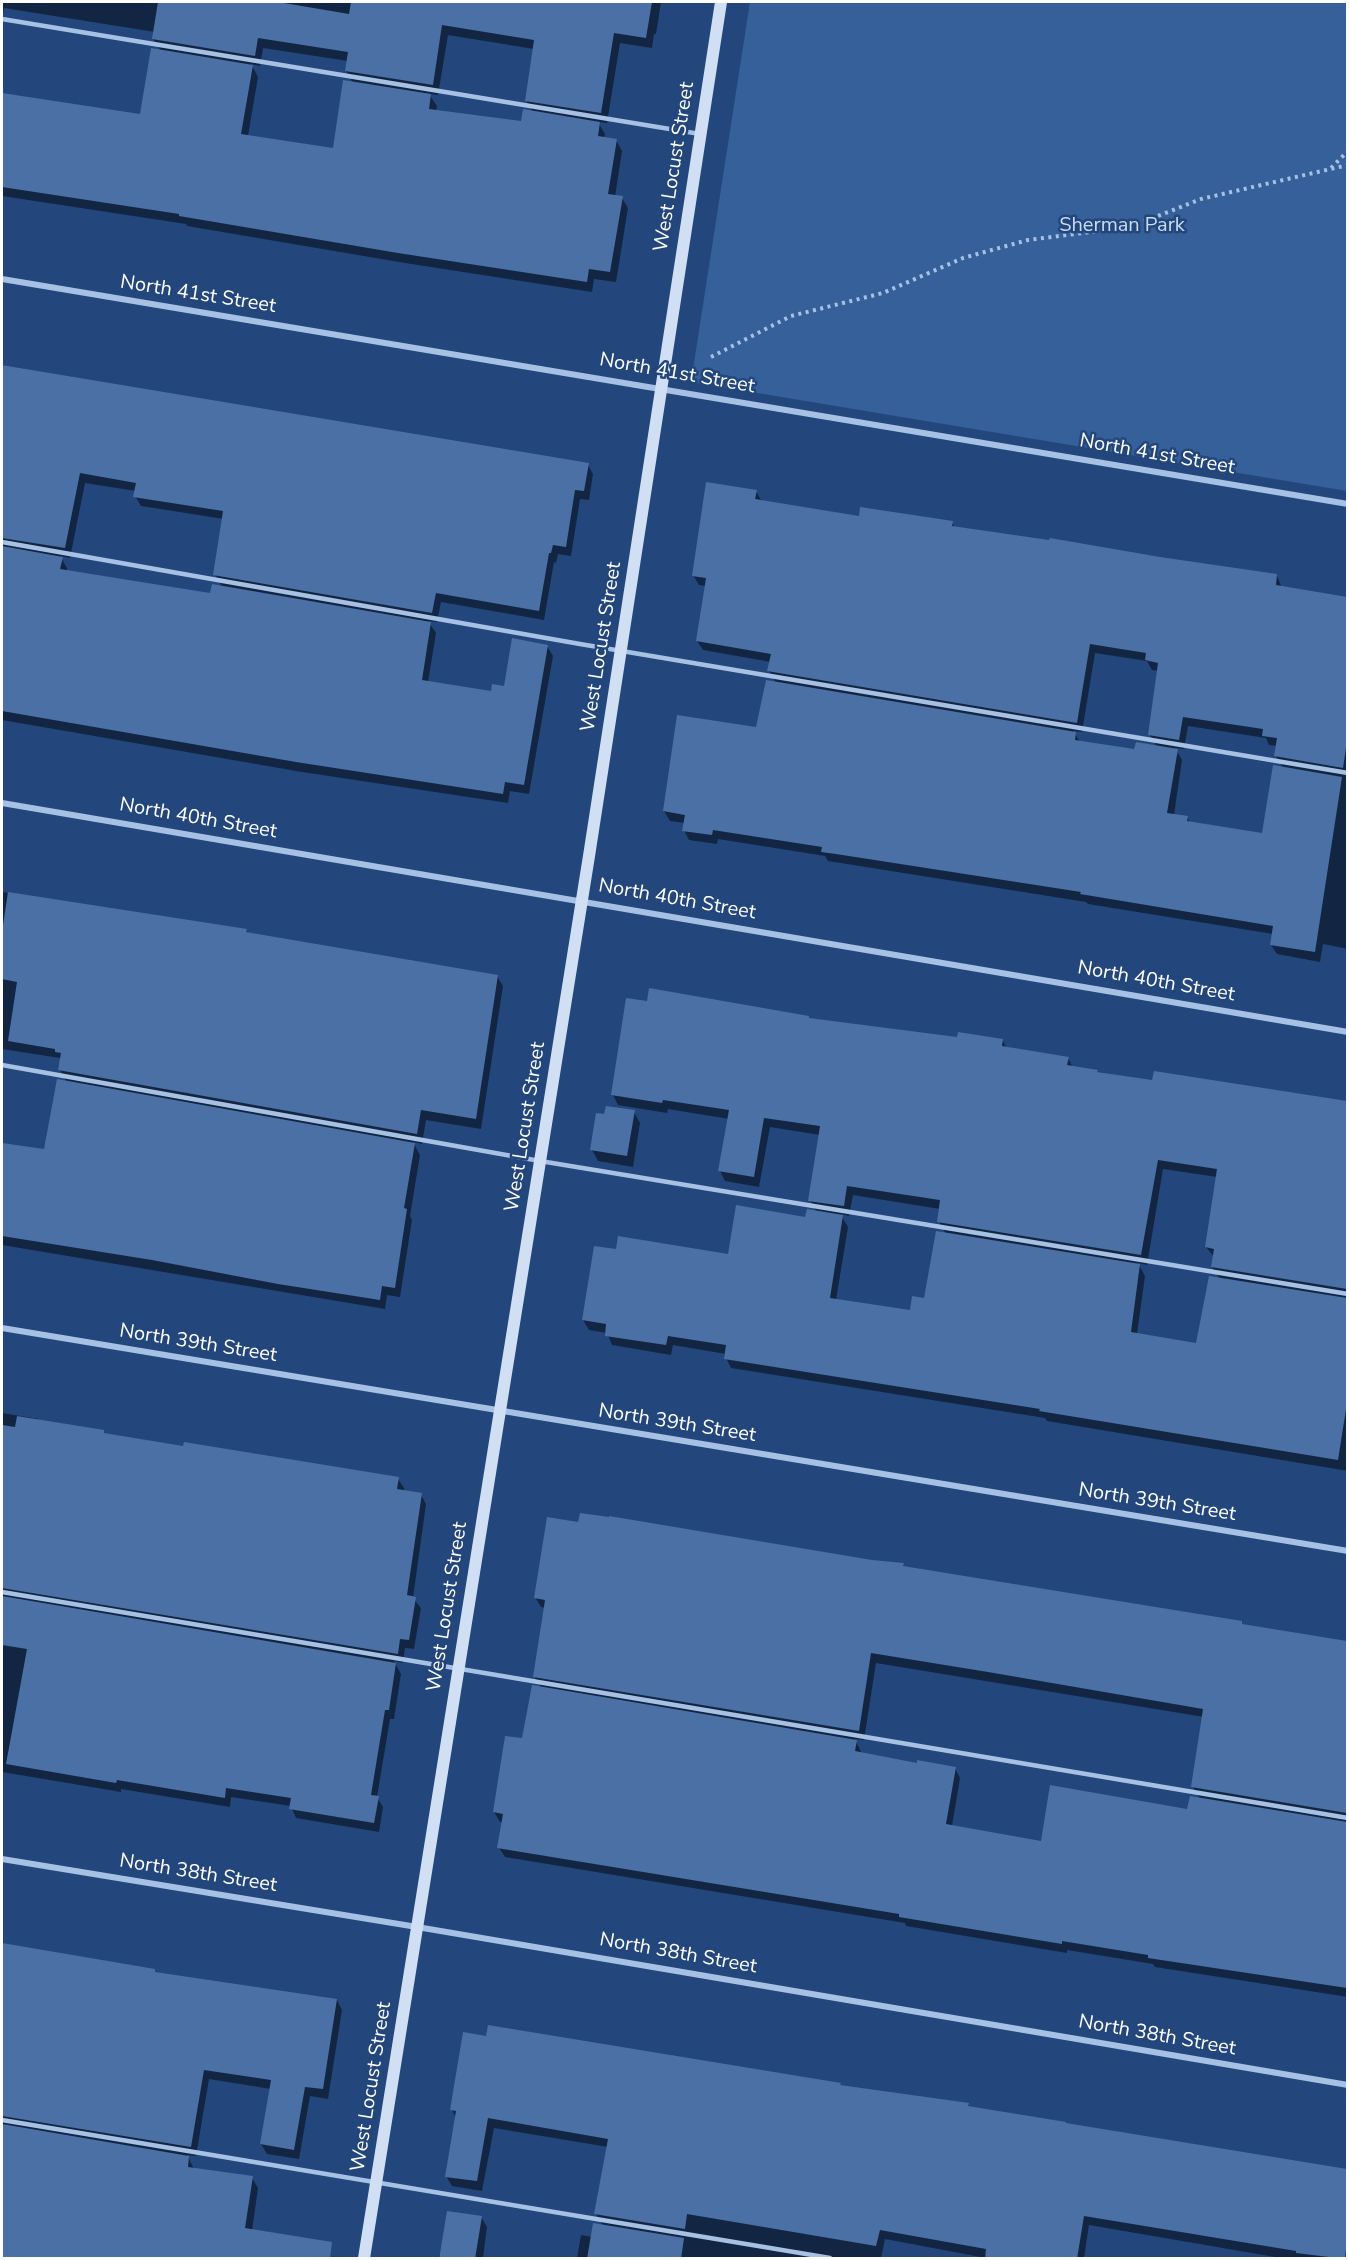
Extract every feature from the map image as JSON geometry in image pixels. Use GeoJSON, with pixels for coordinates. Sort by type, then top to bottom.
{"type":"FeatureCollection","features":[{"type":"Feature","properties":{"kind":"street","name":"West Locust Street"},"geometry":{"type":"LineString","coordinates":[[364,2259],[582,901],[721,2]]}},
{"type":"Feature","properties":{"kind":"street","name":"North 41st Street"},"geometry":{"type":"LineString","coordinates":[[2,279],[1347,504]]}},
{"type":"Feature","properties":{"kind":"street","name":"North 40th Street"},"geometry":{"type":"LineString","coordinates":[[2,803],[1347,1032]]}},
{"type":"Feature","properties":{"kind":"street","name":"North 39th Street"},"geometry":{"type":"LineString","coordinates":[[2,1328],[1347,1551]]}},
{"type":"Feature","properties":{"kind":"street","name":"North 38th Street"},"geometry":{"type":"LineString","coordinates":[[2,1859],[1347,2085]]}},
{"type":"Feature","properties":{"kind":"lane"},"geometry":{"type":"LineString","coordinates":[[2,19],[700,134]]}},
{"type":"Feature","properties":{"kind":"lane"},"geometry":{"type":"LineString","coordinates":[[2,542],[621,651],[1347,773]]}},
{"type":"Feature","properties":{"kind":"lane"},"geometry":{"type":"LineString","coordinates":[[2,1065],[540,1161],[1347,1294]]}},
{"type":"Feature","properties":{"kind":"lane"},"geometry":{"type":"LineString","coordinates":[[2,1592],[1347,1818]]}},
{"type":"Feature","properties":{"kind":"lane"},"geometry":{"type":"LineString","coordinates":[[2,2120],[830,2259]]}},
{"type":"Feature","properties":{"kind":"path"},"geometry":{"type":"LineString","coordinates":[[1330,168],[1347,151]]}},
{"type":"Feature","properties":{"kind":"path"},"geometry":{"type":"LineString","coordinates":[[711,357],[791,316],[883,293],[963,258],[1028,240],[1130,227],[1201,199],[1347,165]]}},
{"type":"Feature","properties":{"kind":"green space","name":"Sherman Park"},"geometry":{"type":"Polygon","coordinates":[[[750,2],[1347,2],[1347,491],[691,382],[750,2]]]}},
{"type":"Feature","properties":{"kind":"building"},"geometry":{"type":"Polygon","coordinates":[[[158,2],[278,2],[349,14],[351,2],[652,2],[646,38],[614,33],[601,113],[525,101],[534,40],[442,25],[433,85],[345,71],[348,52],[258,38],[255,56],[152,39],[158,2]]]}},
{"type":"Feature","properties":{"kind":"building"},"geometry":{"type":"Polygon","coordinates":[[[151,48],[253,65],[241,134],[333,148],[343,80],[431,94],[429,109],[521,121],[523,109],[600,122],[598,136],[617,139],[608,194],[623,196],[610,272],[589,269],[587,282],[2,187],[2,93],[140,114],[151,48]]]}},
{"type":"Feature","properties":{"kind":"building"},"geometry":{"type":"Polygon","coordinates":[[[2,365],[589,463],[584,491],[575,490],[566,547],[553,545],[549,553],[539,611],[436,593],[432,613],[213,575],[223,511],[133,497],[136,483],[80,473],[65,548],[2,538],[2,365]]]}},
{"type":"Feature","properties":{"kind":"building"},"geometry":{"type":"Polygon","coordinates":[[[706,482],[757,490],[755,499],[859,516],[860,507],[953,521],[952,526],[1049,540],[1050,538],[1277,574],[1276,585],[1347,597],[1347,741],[1343,768],[1274,756],[1277,738],[1262,736],[1263,729],[1183,717],[1179,740],[1148,735],[1158,663],[1145,660],[1146,653],[1090,644],[1077,723],[767,671],[771,654],[696,641],[706,578],[692,576],[706,482]]]}},
{"type":"Feature","properties":{"kind":"building"},"geometry":{"type":"Polygon","coordinates":[[[2,546],[63,557],[60,569],[210,593],[212,584],[431,622],[422,680],[491,691],[492,684],[504,686],[512,638],[548,645],[524,785],[505,782],[503,794],[296,762],[2,711],[2,546]]]}},
{"type":"Feature","properties":{"kind":"building"},"geometry":{"type":"Polygon","coordinates":[[[766,680],[1076,732],[1075,740],[1134,749],[1136,742],[1178,749],[1167,813],[1188,816],[1187,821],[1262,833],[1273,765],[1342,777],[1315,952],[1270,945],[1273,926],[1080,894],[1081,892],[821,852],[822,847],[713,830],[712,835],[682,831],[685,815],[663,811],[677,715],[756,727],[766,680]]]}},
{"type":"Feature","properties":{"kind":"building"},"geometry":{"type":"Polygon","coordinates":[[[8,892],[247,929],[246,932],[498,975],[476,1119],[421,1110],[417,1134],[58,1070],[61,1053],[55,1052],[55,1049],[8,1041],[17,982],[2,979],[2,932],[8,892]]]}},
{"type":"Feature","properties":{"kind":"building"},"geometry":{"type":"Polygon","coordinates":[[[649,988],[809,1016],[809,1018],[957,1037],[958,1032],[1003,1039],[1002,1046],[1069,1057],[1067,1065],[1098,1070],[1097,1072],[1152,1080],[1154,1071],[1347,1101],[1347,1289],[1211,1267],[1214,1249],[1205,1247],[1217,1169],[1158,1160],[1141,1255],[937,1222],[940,1200],[847,1186],[844,1206],[808,1201],[820,1126],[764,1118],[754,1177],[718,1171],[729,1110],[611,1095],[626,998],[647,1001],[649,988]]]}},
{"type":"Feature","properties":{"kind":"building"},"geometry":{"type":"Polygon","coordinates":[[[57,1079],[415,1143],[404,1208],[407,1209],[395,1288],[382,1286],[380,1300],[2,1236],[2,1143],[44,1149],[57,1079]]]}},
{"type":"Feature","properties":{"kind":"building"},"geometry":{"type":"Polygon","coordinates":[[[606,1106],[635,1110],[627,1156],[590,1150],[596,1113],[604,1114],[606,1106]]]}},
{"type":"Feature","properties":{"kind":"building"},"geometry":{"type":"Polygon","coordinates":[[[736,1205],[805,1217],[807,1209],[843,1215],[830,1298],[910,1310],[912,1296],[924,1298],[936,1231],[1140,1264],[1131,1332],[1196,1343],[1209,1276],[1347,1298],[1347,1403],[1338,1460],[1039,1411],[1040,1409],[724,1359],[726,1345],[668,1336],[666,1345],[605,1336],[606,1324],[582,1320],[594,1246],[616,1249],[618,1236],[728,1254],[736,1205]]]}},
{"type":"Feature","properties":{"kind":"building"},"geometry":{"type":"Polygon","coordinates":[[[17,1416],[183,1446],[184,1442],[399,1477],[397,1489],[422,1493],[407,1595],[416,1597],[409,1640],[400,1639],[398,1654],[2,1588],[2,1425],[15,1427],[17,1416]]]}},
{"type":"Feature","properties":{"kind":"building"},"geometry":{"type":"Polygon","coordinates":[[[580,1513],[872,1560],[904,1563],[903,1566],[1242,1621],[1242,1624],[1347,1641],[1347,1813],[1191,1787],[1203,1709],[988,1672],[871,1653],[859,1731],[533,1677],[545,1600],[534,1598],[547,1517],[578,1522],[580,1513]]]}},
{"type":"Feature","properties":{"kind":"building"},"geometry":{"type":"Polygon","coordinates":[[[2,1596],[396,1663],[389,1710],[385,1710],[371,1795],[379,1796],[374,1823],[289,1809],[291,1798],[226,1788],[225,1798],[117,1780],[116,1783],[6,1764],[27,1649],[2,1645],[2,1596]]]}},
{"type":"Feature","properties":{"kind":"building"},"geometry":{"type":"Polygon","coordinates":[[[532,1685],[857,1740],[855,1751],[917,1763],[917,1760],[956,1767],[946,1824],[1041,1841],[1050,1785],[1187,1809],[1190,1796],[1347,1822],[1347,1988],[1148,1958],[1148,1955],[1062,1941],[1062,1944],[899,1917],[899,1914],[497,1848],[503,1814],[493,1812],[505,1736],[522,1738],[532,1685]]]}},
{"type":"Feature","properties":{"kind":"building"},"geometry":{"type":"Polygon","coordinates":[[[2,1943],[155,1969],[155,1972],[337,1999],[323,2089],[305,2087],[294,2150],[260,2144],[271,2080],[204,2070],[191,2147],[2,2116],[2,1943]]]}},
{"type":"Feature","properties":{"kind":"building"},"geometry":{"type":"Polygon","coordinates":[[[488,2025],[841,2083],[840,2085],[969,2103],[968,2106],[1347,2169],[1345,2259],[1296,2253],[1296,2251],[1084,2216],[1077,2259],[985,2259],[986,2249],[880,2230],[876,2246],[687,2214],[685,2229],[594,2214],[608,2139],[488,2118],[477,2181],[445,2177],[456,2111],[450,2110],[463,2032],[486,2036],[488,2025]]]}},
{"type":"Feature","properties":{"kind":"building"},"geometry":{"type":"Polygon","coordinates":[[[2,2124],[189,2156],[188,2167],[253,2176],[245,2228],[332,2242],[330,2259],[2,2259],[2,2124]]]}},
{"type":"Feature","properties":{"kind":"building"},"geometry":{"type":"Polygon","coordinates":[[[447,2211],[482,2216],[475,2259],[439,2259],[447,2211]]]}},
{"type":"Feature","properties":{"kind":"building"},"geometry":{"type":"Polygon","coordinates":[[[593,2223],[684,2238],[681,2259],[587,2259],[593,2223]]]}}]}
